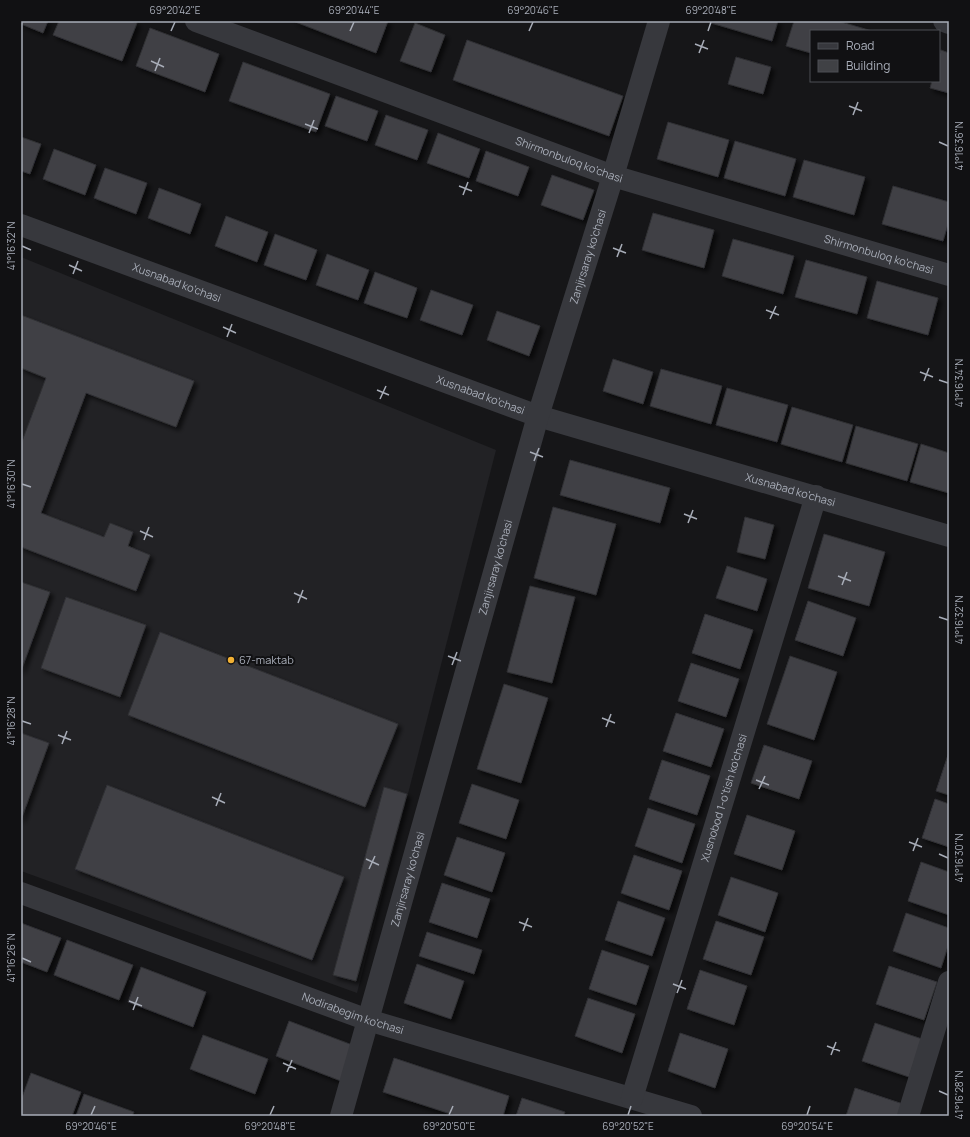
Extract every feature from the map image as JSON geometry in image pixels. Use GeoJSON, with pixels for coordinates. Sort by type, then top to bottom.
{"type":"FeatureCollection","features":[{"type":"Feature","properties":{"kind":"street","name":"Shirmonbuloq ko'chasi"},"geometry":{"type":"LineString","coordinates":[[196,21],[613,176],[949,276]]}},
{"type":"Feature","properties":{"kind":"street","name":"Zanjirsaray ko'chasi"},"geometry":{"type":"LineString","coordinates":[[341,1116],[538,416],[613,176],[659,21]]}},
{"type":"Feature","properties":{"kind":"street"},"geometry":{"type":"LineString","coordinates":[[944,21],[949,23]]}},
{"type":"Feature","properties":{"kind":"street","name":"Xusnabad ko'chasi"},"geometry":{"type":"LineString","coordinates":[[21,226],[538,416],[949,536]]}},
{"type":"Feature","properties":{"kind":"street","name":"Xusnobod 1-o'tish ko'chasi"},"geometry":{"type":"LineString","coordinates":[[632,1098],[816,496]]}},
{"type":"Feature","properties":{"kind":"street","name":"Nodirabegim ko'chasi"},"geometry":{"type":"LineString","coordinates":[[21,893],[368,1020],[691,1116]]}},
{"type":"Feature","properties":{"kind":"street"},"geometry":{"type":"LineString","coordinates":[[908,1116],[949,982]]}},
{"type":"Feature","properties":{"kind":"shaded area","name":"67-maktab"},"geometry":{"type":"Polygon","coordinates":[[[21,257],[496,450],[357,993],[21,871],[21,257]]]}},
{"type":"Feature","properties":{"kind":"building"},"geometry":{"type":"Polygon","coordinates":[[[21,21],[48,21],[43,33],[21,24],[21,21]]]}},
{"type":"Feature","properties":{"kind":"building"},"geometry":{"type":"Polygon","coordinates":[[[59,21],[131,21],[137,23],[122,61],[53,35],[59,21]]]}},
{"type":"Feature","properties":{"kind":"building"},"geometry":{"type":"Polygon","coordinates":[[[293,21],[388,21],[376,53],[293,21]]]}},
{"type":"Feature","properties":{"kind":"building"},"geometry":{"type":"Polygon","coordinates":[[[711,21],[778,21],[772,41],[711,23],[711,21]]]}},
{"type":"Feature","properties":{"kind":"building"},"geometry":{"type":"Polygon","coordinates":[[[794,21],[838,21],[869,30],[810,30],[810,53],[786,46],[794,21]]]}},
{"type":"Feature","properties":{"kind":"building"},"geometry":{"type":"Polygon","coordinates":[[[415,23],[445,35],[431,72],[400,61],[415,23]]]}},
{"type":"Feature","properties":{"kind":"building"},"geometry":{"type":"Polygon","coordinates":[[[150,28],[219,54],[205,92],[136,66],[150,28]]]}},
{"type":"Feature","properties":{"kind":"building"},"geometry":{"type":"Polygon","coordinates":[[[467,40],[623,96],[609,136],[453,80],[467,40]]]}},
{"type":"Feature","properties":{"kind":"building"},"geometry":{"type":"Polygon","coordinates":[[[941,50],[949,53],[949,93],[930,88],[932,82],[940,82],[941,50]]]}},
{"type":"Feature","properties":{"kind":"building"},"geometry":{"type":"Polygon","coordinates":[[[736,57],[771,67],[763,94],[728,84],[736,57]]]}},
{"type":"Feature","properties":{"kind":"building"},"geometry":{"type":"Polygon","coordinates":[[[243,62],[330,94],[316,132],[229,101],[243,62]]]}},
{"type":"Feature","properties":{"kind":"building"},"geometry":{"type":"Polygon","coordinates":[[[336,96],[378,111],[367,141],[325,126],[336,96]]]}},
{"type":"Feature","properties":{"kind":"building"},"geometry":{"type":"Polygon","coordinates":[[[386,115],[428,130],[417,160],[375,145],[386,115]]]}},
{"type":"Feature","properties":{"kind":"building"},"geometry":{"type":"Polygon","coordinates":[[[668,122],[729,140],[718,177],[657,159],[668,122]]]}},
{"type":"Feature","properties":{"kind":"building"},"geometry":{"type":"Polygon","coordinates":[[[438,133],[480,149],[469,178],[427,163],[438,133]]]}},
{"type":"Feature","properties":{"kind":"building"},"geometry":{"type":"Polygon","coordinates":[[[21,137],[41,144],[30,174],[21,171],[21,137]]]}},
{"type":"Feature","properties":{"kind":"building"},"geometry":{"type":"Polygon","coordinates":[[[735,141],[796,159],[785,196],[724,178],[735,141]]]}},
{"type":"Feature","properties":{"kind":"building"},"geometry":{"type":"Polygon","coordinates":[[[54,149],[96,165],[85,195],[43,179],[54,149]]]}},
{"type":"Feature","properties":{"kind":"building"},"geometry":{"type":"Polygon","coordinates":[[[486,151],[529,167],[518,196],[476,181],[486,151]]]}},
{"type":"Feature","properties":{"kind":"building"},"geometry":{"type":"Polygon","coordinates":[[[804,160],[865,177],[854,215],[793,197],[804,160]]]}},
{"type":"Feature","properties":{"kind":"building"},"geometry":{"type":"Polygon","coordinates":[[[105,168],[147,183],[136,214],[94,198],[105,168]]]}},
{"type":"Feature","properties":{"kind":"building"},"geometry":{"type":"Polygon","coordinates":[[[552,175],[594,190],[583,220],[541,205],[552,175]]]}},
{"type":"Feature","properties":{"kind":"building"},"geometry":{"type":"Polygon","coordinates":[[[893,186],[949,202],[949,221],[943,241],[882,224],[893,186]]]}},
{"type":"Feature","properties":{"kind":"building"},"geometry":{"type":"Polygon","coordinates":[[[159,188],[201,204],[190,234],[148,218],[159,188]]]}},
{"type":"Feature","properties":{"kind":"building"},"geometry":{"type":"Polygon","coordinates":[[[653,213],[714,230],[704,268],[642,250],[653,213]]]}},
{"type":"Feature","properties":{"kind":"building"},"geometry":{"type":"Polygon","coordinates":[[[226,216],[268,232],[257,262],[215,246],[226,216]]]}},
{"type":"Feature","properties":{"kind":"building"},"geometry":{"type":"Polygon","coordinates":[[[275,234],[317,250],[306,280],[264,265],[275,234]]]}},
{"type":"Feature","properties":{"kind":"building"},"geometry":{"type":"Polygon","coordinates":[[[733,239],[794,256],[783,294],[722,276],[733,239]]]}},
{"type":"Feature","properties":{"kind":"building"},"geometry":{"type":"Polygon","coordinates":[[[327,254],[369,270],[358,300],[316,285],[327,254]]]}},
{"type":"Feature","properties":{"kind":"building"},"geometry":{"type":"Polygon","coordinates":[[[806,260],[867,277],[857,314],[795,297],[806,260]]]}},
{"type":"Feature","properties":{"kind":"building"},"geometry":{"type":"Polygon","coordinates":[[[375,272],[417,288],[407,318],[364,303],[375,272]]]}},
{"type":"Feature","properties":{"kind":"building"},"geometry":{"type":"Polygon","coordinates":[[[877,281],[938,298],[928,335],[867,318],[877,281]]]}},
{"type":"Feature","properties":{"kind":"building"},"geometry":{"type":"Polygon","coordinates":[[[431,290],[473,305],[462,335],[420,320],[431,290]]]}},
{"type":"Feature","properties":{"kind":"building"},"geometry":{"type":"Polygon","coordinates":[[[497,311],[540,326],[529,356],[487,340],[497,311]]]}},
{"type":"Feature","properties":{"kind":"building"},"geometry":{"type":"Polygon","coordinates":[[[21,315],[194,381],[176,427],[86,393],[41,513],[104,537],[110,523],[133,532],[128,546],[150,555],[136,591],[21,547],[21,444],[46,378],[21,368],[21,315]]]}},
{"type":"Feature","properties":{"kind":"building"},"geometry":{"type":"Polygon","coordinates":[[[613,359],[653,372],[643,404],[603,391],[613,359]]]}},
{"type":"Feature","properties":{"kind":"building"},"geometry":{"type":"Polygon","coordinates":[[[661,369],[722,386],[711,424],[650,406],[661,369]]]}},
{"type":"Feature","properties":{"kind":"building"},"geometry":{"type":"Polygon","coordinates":[[[727,388],[788,405],[777,442],[716,425],[727,388]]]}},
{"type":"Feature","properties":{"kind":"building"},"geometry":{"type":"Polygon","coordinates":[[[792,407],[853,425],[842,462],[781,444],[792,407]]]}},
{"type":"Feature","properties":{"kind":"building"},"geometry":{"type":"Polygon","coordinates":[[[856,426],[918,444],[907,481],[846,463],[856,426]]]}},
{"type":"Feature","properties":{"kind":"building"},"geometry":{"type":"Polygon","coordinates":[[[921,444],[949,453],[949,493],[910,482],[921,444]]]}},
{"type":"Feature","properties":{"kind":"building"},"geometry":{"type":"Polygon","coordinates":[[[570,460],[670,488],[660,523],[560,495],[570,460]]]}},
{"type":"Feature","properties":{"kind":"building"},"geometry":{"type":"Polygon","coordinates":[[[553,507],[616,524],[596,595],[534,578],[553,507]]]}},
{"type":"Feature","properties":{"kind":"building"},"geometry":{"type":"Polygon","coordinates":[[[745,517],[774,525],[765,559],[737,552],[745,517]]]}},
{"type":"Feature","properties":{"kind":"building"},"geometry":{"type":"Polygon","coordinates":[[[824,534],[885,552],[869,606],[808,588],[824,534]]]}},
{"type":"Feature","properties":{"kind":"building"},"geometry":{"type":"Polygon","coordinates":[[[727,566],[767,579],[757,611],[716,598],[727,566]]]}},
{"type":"Feature","properties":{"kind":"building"},"geometry":{"type":"Polygon","coordinates":[[[21,582],[50,592],[21,671],[21,582]]]}},
{"type":"Feature","properties":{"kind":"building"},"geometry":{"type":"Polygon","coordinates":[[[530,586],[575,597],[552,683],[507,672],[530,586]]]}},
{"type":"Feature","properties":{"kind":"building"},"geometry":{"type":"Polygon","coordinates":[[[66,597],[146,625],[120,697],[41,668],[66,597]]]}},
{"type":"Feature","properties":{"kind":"building"},"geometry":{"type":"Polygon","coordinates":[[[808,601],[856,618],[843,656],[795,640],[808,601]]]}},
{"type":"Feature","properties":{"kind":"building"},"geometry":{"type":"Polygon","coordinates":[[[705,614],[753,630],[740,669],[692,653],[705,614]]]}},
{"type":"Feature","properties":{"kind":"building"},"geometry":{"type":"Polygon","coordinates":[[[160,632],[398,724],[365,807],[128,715],[160,632]]]}},
{"type":"Feature","properties":{"kind":"building"},"geometry":{"type":"Polygon","coordinates":[[[790,656],[837,672],[814,740],[767,724],[790,656]]]}},
{"type":"Feature","properties":{"kind":"building"},"geometry":{"type":"Polygon","coordinates":[[[691,663],[739,679],[726,717],[678,701],[691,663]]]}},
{"type":"Feature","properties":{"kind":"building"},"geometry":{"type":"Polygon","coordinates":[[[504,684],[548,698],[521,783],[477,769],[504,684]]]}},
{"type":"Feature","properties":{"kind":"building"},"geometry":{"type":"Polygon","coordinates":[[[676,713],[724,729],[711,767],[663,751],[676,713]]]}},
{"type":"Feature","properties":{"kind":"building"},"geometry":{"type":"Polygon","coordinates":[[[21,733],[49,743],[21,820],[21,733]]]}},
{"type":"Feature","properties":{"kind":"building"},"geometry":{"type":"Polygon","coordinates":[[[764,745],[812,761],[799,799],[751,783],[764,745]]]}},
{"type":"Feature","properties":{"kind":"building"},"geometry":{"type":"Polygon","coordinates":[[[949,752],[949,795],[936,791],[949,752]]]}},
{"type":"Feature","properties":{"kind":"building"},"geometry":{"type":"Polygon","coordinates":[[[662,760],[710,776],[697,815],[649,799],[662,760]]]}},
{"type":"Feature","properties":{"kind":"building"},"geometry":{"type":"Polygon","coordinates":[[[472,784],[519,800],[506,839],[459,823],[472,784]]]}},
{"type":"Feature","properties":{"kind":"building"},"geometry":{"type":"Polygon","coordinates":[[[107,785],[344,877],[312,960],[75,869],[107,785]]]}},
{"type":"Feature","properties":{"kind":"building"},"geometry":{"type":"Polygon","coordinates":[[[384,787],[407,794],[356,981],[333,975],[384,787]]]}},
{"type":"Feature","properties":{"kind":"building"},"geometry":{"type":"Polygon","coordinates":[[[935,799],[949,804],[949,847],[922,838],[935,799]]]}},
{"type":"Feature","properties":{"kind":"building"},"geometry":{"type":"Polygon","coordinates":[[[648,808],[695,824],[682,863],[635,846],[648,808]]]}},
{"type":"Feature","properties":{"kind":"building"},"geometry":{"type":"Polygon","coordinates":[[[747,815],[795,831],[782,870],[734,854],[747,815]]]}},
{"type":"Feature","properties":{"kind":"building"},"geometry":{"type":"Polygon","coordinates":[[[457,837],[505,853],[492,892],[444,875],[457,837]]]}},
{"type":"Feature","properties":{"kind":"building"},"geometry":{"type":"Polygon","coordinates":[[[634,855],[682,871],[669,910],[621,893],[634,855]]]}},
{"type":"Feature","properties":{"kind":"building"},"geometry":{"type":"Polygon","coordinates":[[[921,862],[949,872],[949,915],[908,901],[921,862]]]}},
{"type":"Feature","properties":{"kind":"building"},"geometry":{"type":"Polygon","coordinates":[[[731,877],[778,893],[765,932],[718,915],[731,877]]]}},
{"type":"Feature","properties":{"kind":"building"},"geometry":{"type":"Polygon","coordinates":[[[442,883],[490,899],[477,938],[429,922],[442,883]]]}},
{"type":"Feature","properties":{"kind":"building"},"geometry":{"type":"Polygon","coordinates":[[[618,901],[665,918],[652,956],[605,940],[618,901]]]}},
{"type":"Feature","properties":{"kind":"building"},"geometry":{"type":"Polygon","coordinates":[[[906,913],[949,928],[949,943],[941,968],[893,951],[906,913]]]}},
{"type":"Feature","properties":{"kind":"building"},"geometry":{"type":"Polygon","coordinates":[[[716,921],[764,937],[751,975],[703,959],[716,921]]]}},
{"type":"Feature","properties":{"kind":"building"},"geometry":{"type":"Polygon","coordinates":[[[21,923],[61,938],[47,972],[21,962],[21,923]]]}},
{"type":"Feature","properties":{"kind":"building"},"geometry":{"type":"Polygon","coordinates":[[[427,932],[482,950],[474,974],[419,956],[427,932]]]}},
{"type":"Feature","properties":{"kind":"building"},"geometry":{"type":"Polygon","coordinates":[[[67,940],[133,965],[119,1000],[54,975],[67,940]]]}},
{"type":"Feature","properties":{"kind":"building"},"geometry":{"type":"Polygon","coordinates":[[[602,950],[649,966],[636,1005],[589,989],[602,950]]]}},
{"type":"Feature","properties":{"kind":"building"},"geometry":{"type":"Polygon","coordinates":[[[417,964],[464,981],[451,1019],[404,1003],[417,964]]]}},
{"type":"Feature","properties":{"kind":"building"},"geometry":{"type":"Polygon","coordinates":[[[889,966],[937,982],[924,1020],[876,1004],[889,966]]]}},
{"type":"Feature","properties":{"kind":"building"},"geometry":{"type":"Polygon","coordinates":[[[141,967],[206,992],[193,1027],[128,1002],[141,967]]]}},
{"type":"Feature","properties":{"kind":"building"},"geometry":{"type":"Polygon","coordinates":[[[700,970],[747,986],[734,1025],[687,1009],[700,970]]]}},
{"type":"Feature","properties":{"kind":"building"},"geometry":{"type":"Polygon","coordinates":[[[588,998],[635,1014],[622,1053],[575,1036],[588,998]]]}},
{"type":"Feature","properties":{"kind":"building"},"geometry":{"type":"Polygon","coordinates":[[[289,1021],[355,1046],[341,1081],[276,1056],[289,1021]]]}},
{"type":"Feature","properties":{"kind":"building"},"geometry":{"type":"Polygon","coordinates":[[[875,1023],[922,1039],[909,1077],[862,1061],[875,1023]]]}},
{"type":"Feature","properties":{"kind":"building"},"geometry":{"type":"Polygon","coordinates":[[[680,1033],[728,1049],[715,1088],[668,1071],[680,1033]]]}},
{"type":"Feature","properties":{"kind":"building"},"geometry":{"type":"Polygon","coordinates":[[[203,1035],[268,1059],[255,1094],[190,1069],[203,1035]]]}},
{"type":"Feature","properties":{"kind":"building"},"geometry":{"type":"Polygon","coordinates":[[[394,1058],[509,1096],[503,1116],[457,1116],[383,1092],[394,1058]]]}},
{"type":"Feature","properties":{"kind":"building"},"geometry":{"type":"Polygon","coordinates":[[[31,1073],[81,1092],[72,1116],[21,1116],[21,1100],[31,1073]]]}},
{"type":"Feature","properties":{"kind":"building"},"geometry":{"type":"Polygon","coordinates":[[[855,1088],[903,1104],[899,1116],[846,1116],[855,1088]]]}},
{"type":"Feature","properties":{"kind":"building"},"geometry":{"type":"Polygon","coordinates":[[[84,1094],[134,1112],[132,1116],[76,1116],[84,1094]]]}},
{"type":"Feature","properties":{"kind":"building"},"geometry":{"type":"Polygon","coordinates":[[[522,1098],[565,1112],[563,1116],[516,1116],[522,1098]]]}},
{"type":"Feature","properties":{"kind":"place","name":"67-maktab"},"geometry":{"type":"Point","coordinates":[231,660]}}]}
